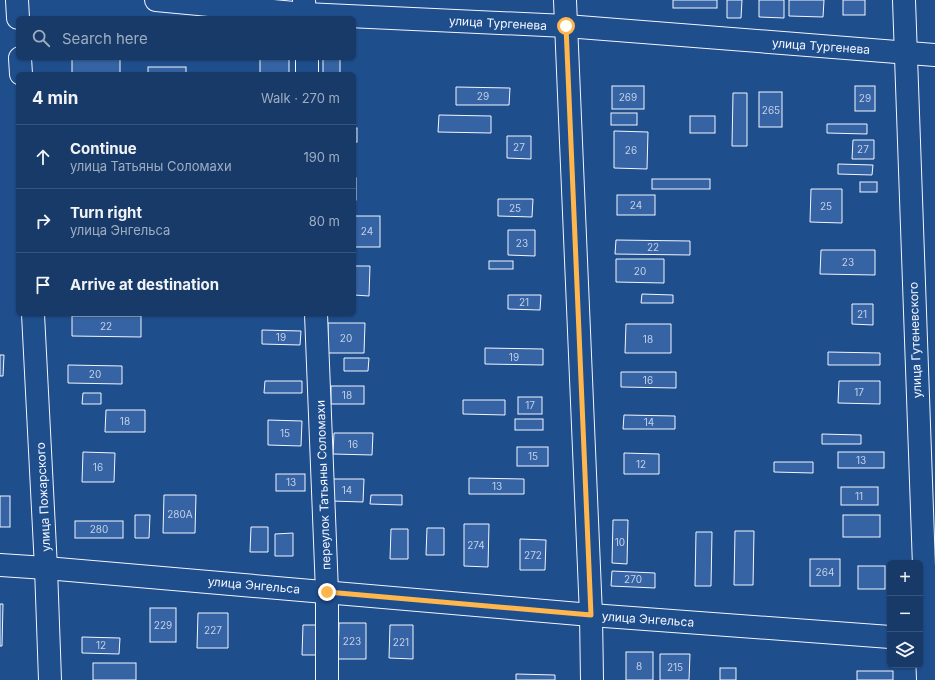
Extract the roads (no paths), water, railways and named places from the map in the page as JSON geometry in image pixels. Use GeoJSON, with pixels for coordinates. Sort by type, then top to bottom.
{"type":"FeatureCollection","features":[{"type":"Feature","properties":{"kind":"street"},"geometry":{"type":"LineString","coordinates":[[17,0],[18,16]]}},
{"type":"Feature","properties":{"kind":"street","name":"улица Тургенева"},"geometry":{"type":"LineString","coordinates":[[156,0],[305,11],[566,26],[935,55]]}},
{"type":"Feature","properties":{"kind":"street"},"geometry":{"type":"LineString","coordinates":[[565,0],[591,615],[592,680]]}},
{"type":"Feature","properties":{"kind":"street","name":"улица Гутеневского"},"geometry":{"type":"LineString","coordinates":[[904,0],[928,680]]}},
{"type":"Feature","properties":{"kind":"street"},"geometry":{"type":"LineString","coordinates":[[20,60],[21,72]]}},
{"type":"Feature","properties":{"kind":"street"},"geometry":{"type":"LineString","coordinates":[[307,60],[307,72]]}},
{"type":"Feature","properties":{"kind":"street","name":"улица Пожарского"},"geometry":{"type":"LineString","coordinates":[[33,316],[50,680]]}},
{"type":"Feature","properties":{"kind":"street","name":"переулок Татьяны Соломахи"},"geometry":{"type":"LineString","coordinates":[[316,316],[327,592],[327,680]]}},
{"type":"Feature","properties":{"kind":"street","name":"улица Энгельса"},"geometry":{"type":"LineString","coordinates":[[0,565],[591,615],[887,638]]}}]}
